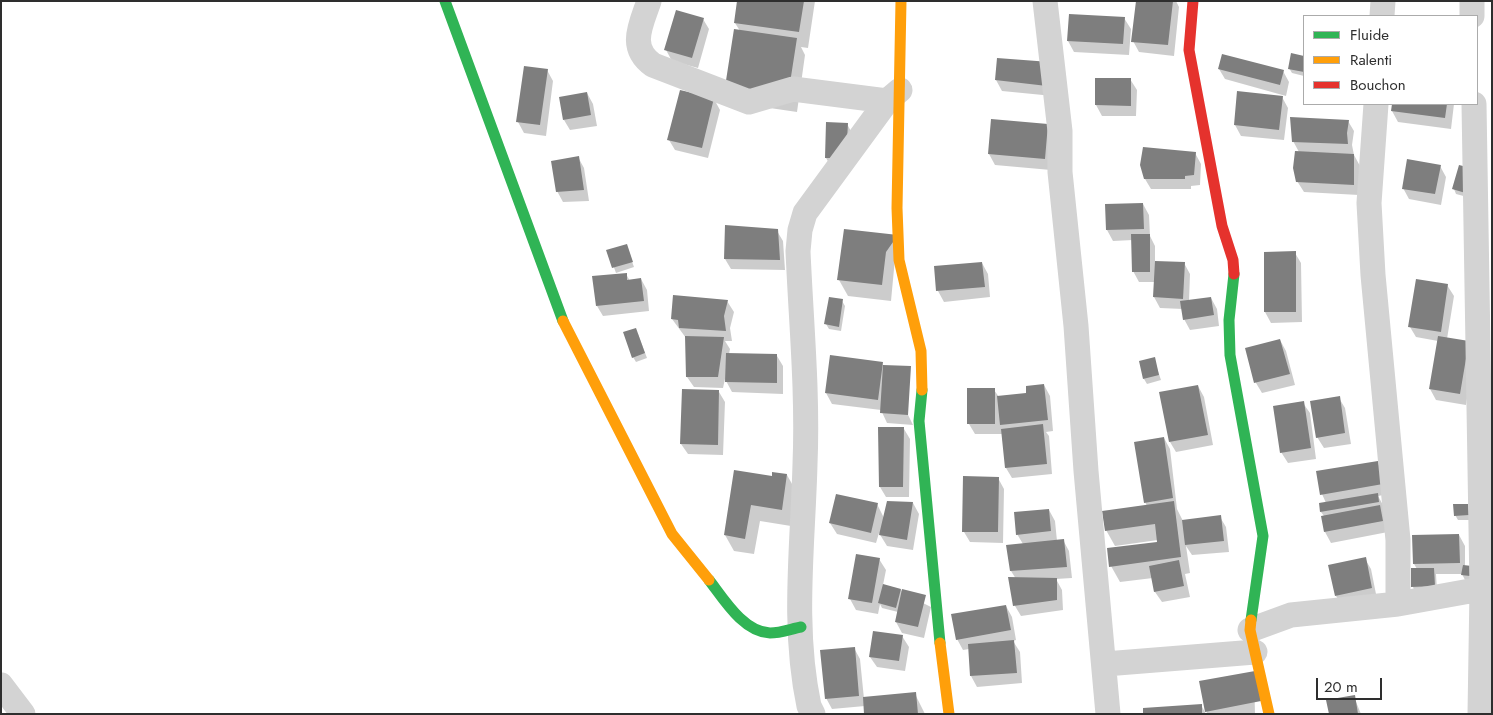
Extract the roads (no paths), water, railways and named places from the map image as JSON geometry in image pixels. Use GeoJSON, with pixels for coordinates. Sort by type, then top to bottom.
{"type":"FeatureCollection","features":[{"type":"Feature","properties":{"kind":"street"},"geometry":{"type":"LineString","coordinates":[[445,1],[563,322],[672,534],[737,615],[753,628],[770,633],[800,627]]}},
{"type":"Feature","properties":{"kind":"street"},"geometry":{"type":"LineString","coordinates":[[649,1],[638,34],[639,50],[644,58],[653,64],[749,102],[793,89],[893,95]]}},
{"type":"Feature","properties":{"kind":"street"},"geometry":{"type":"LineString","coordinates":[[901,1],[893,95],[899,260],[922,351],[923,372],[919,421],[936,614],[949,714]]}},
{"type":"Feature","properties":{"kind":"street"},"geometry":{"type":"LineString","coordinates":[[1045,1],[1060,131],[1060,172],[1108,714]]}},
{"type":"Feature","properties":{"kind":"street"},"geometry":{"type":"LineString","coordinates":[[1193,1],[1189,50],[1222,226],[1233,260],[1234,278],[1229,320],[1230,355],[1256,507],[1263,536],[1253,641],[1269,714]]}},
{"type":"Feature","properties":{"kind":"street"},"geometry":{"type":"LineString","coordinates":[[1382,15],[1383,1]]}},
{"type":"Feature","properties":{"kind":"street"},"geometry":{"type":"LineString","coordinates":[[1472,1],[1472,15]]}},
{"type":"Feature","properties":{"kind":"street"},"geometry":{"type":"LineString","coordinates":[[813,714],[809,706],[804,684],[800,627],[800,568],[806,440],[798,250],[800,230],[805,213],[893,95]]}},
{"type":"Feature","properties":{"kind":"street"},"geometry":{"type":"LineString","coordinates":[[1376,105],[1369,203],[1373,275],[1398,540],[1398,604]]}},
{"type":"Feature","properties":{"kind":"street"},"geometry":{"type":"LineString","coordinates":[[1474,105],[1487,588],[1480,714]]}},
{"type":"Feature","properties":{"kind":"street"},"geometry":{"type":"LineString","coordinates":[[1105,664],[1253,641],[1291,615],[1398,604],[1487,588]]}},
{"type":"Feature","properties":{"kind":"street"},"geometry":{"type":"LineString","coordinates":[[1,685],[23,714]]}}]}
